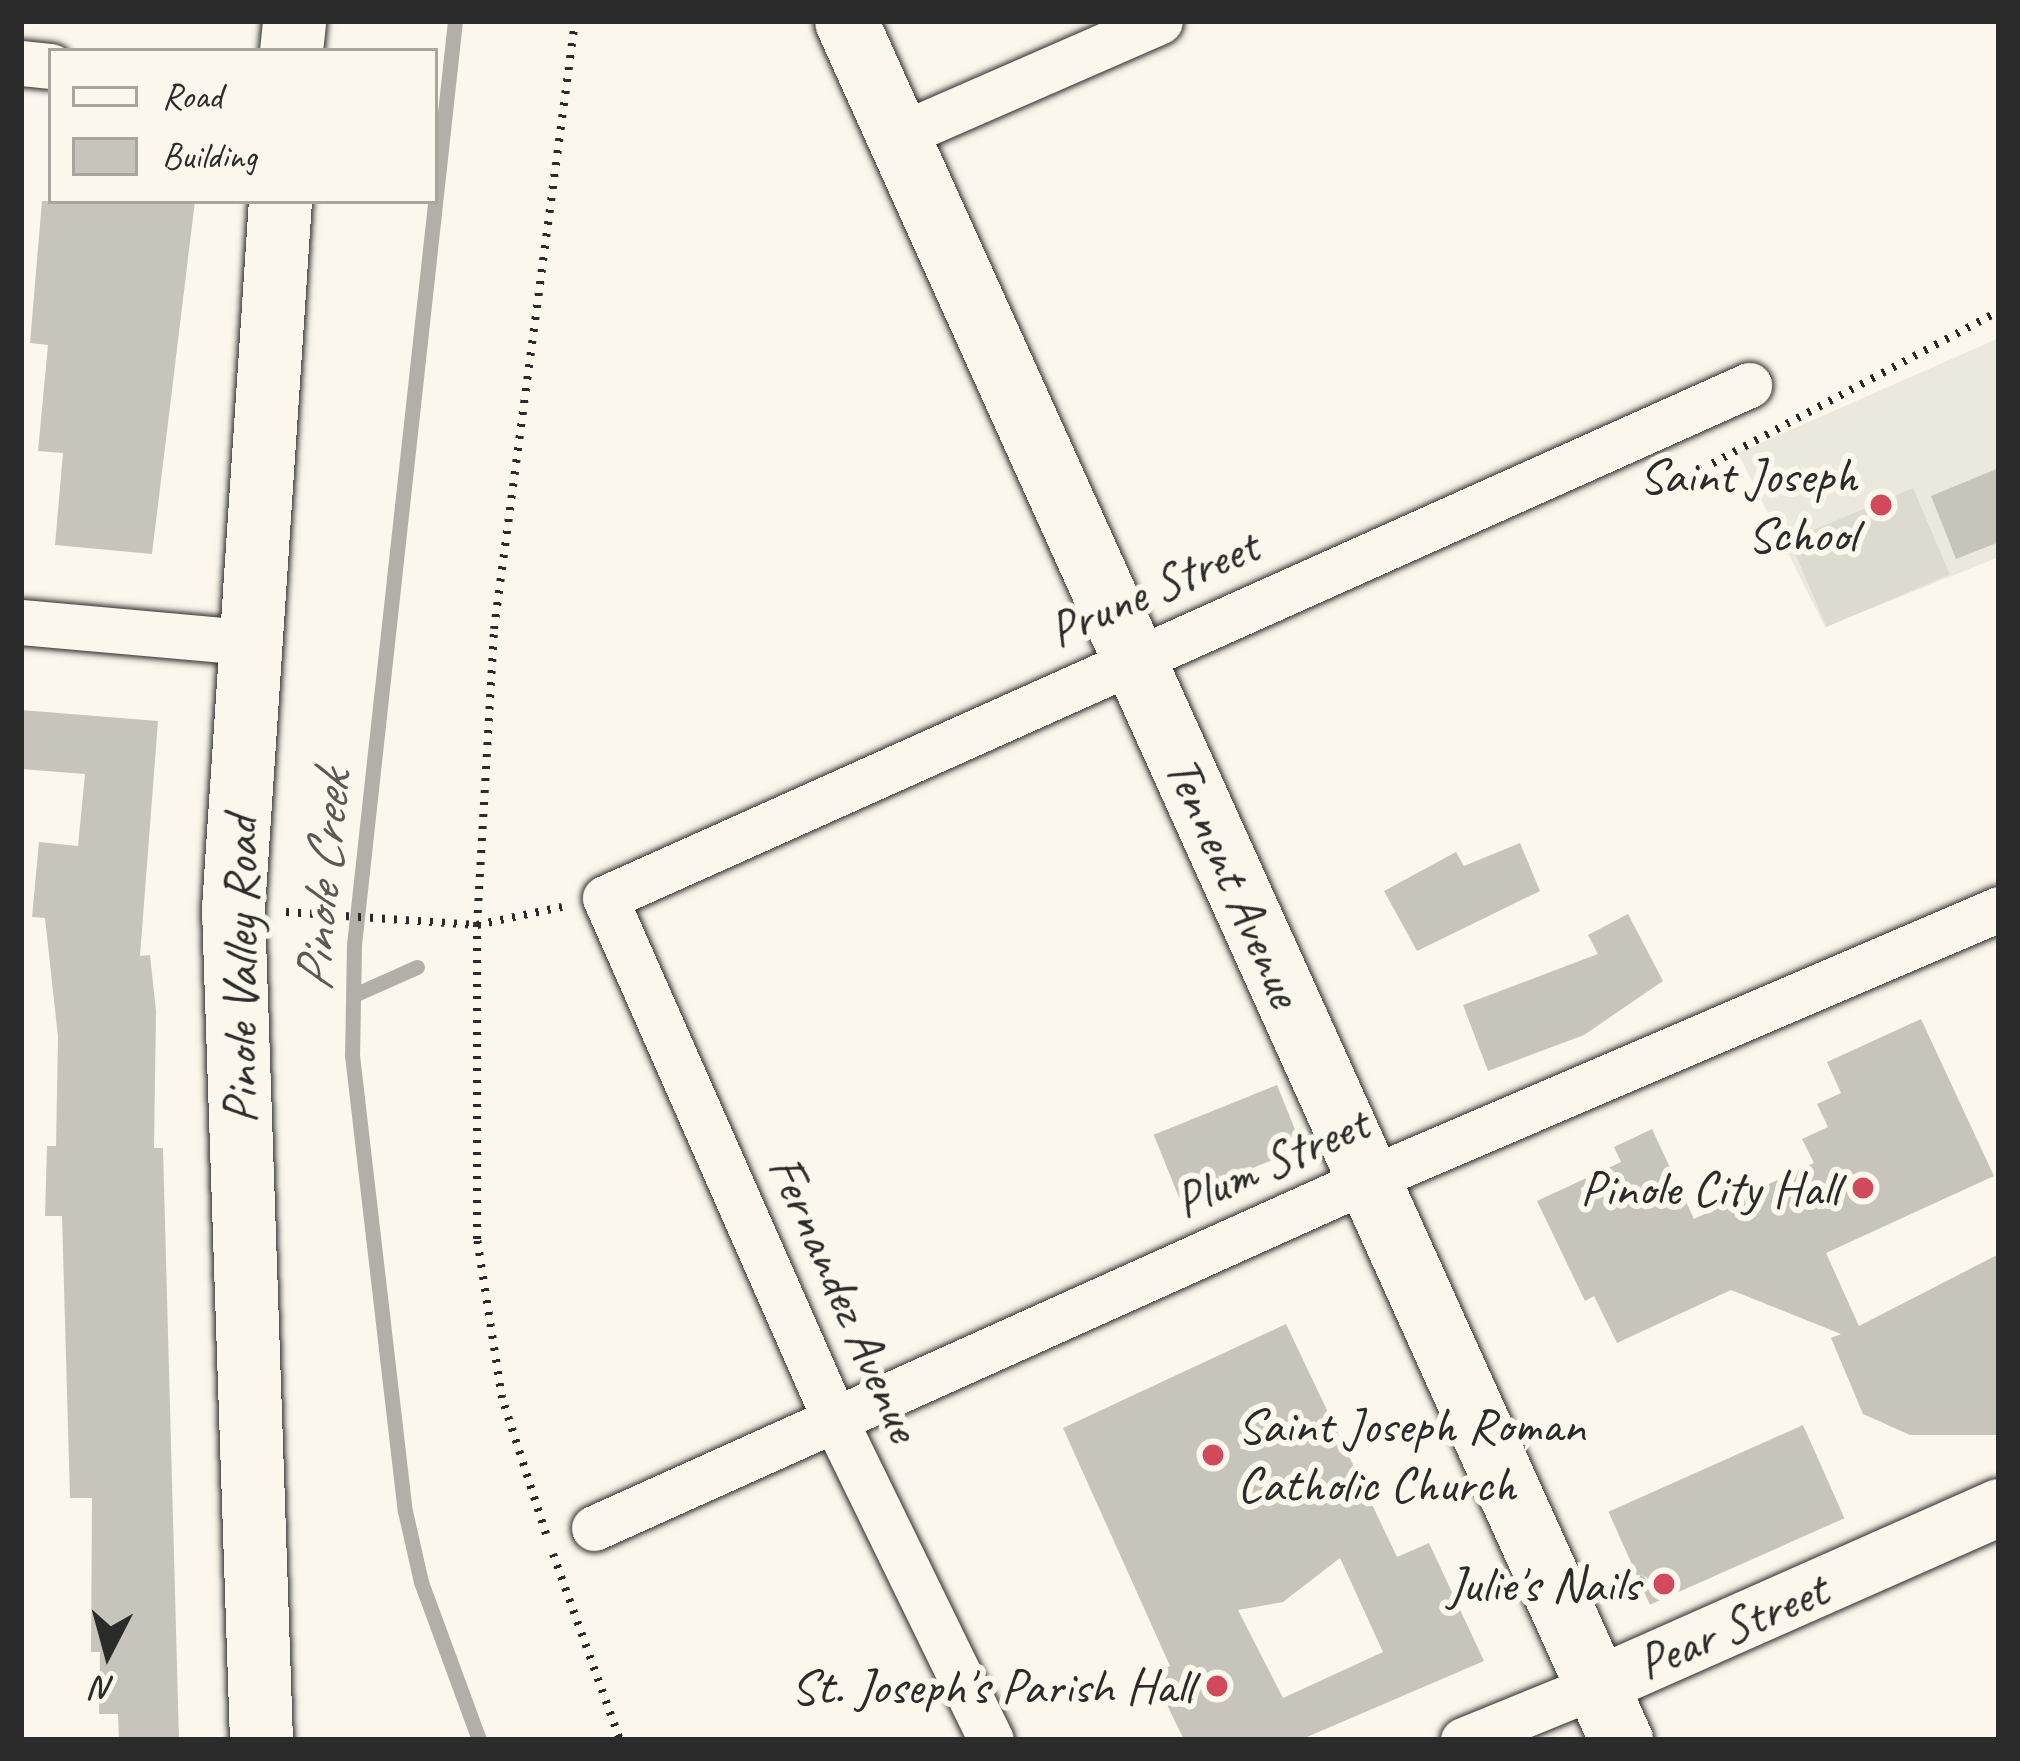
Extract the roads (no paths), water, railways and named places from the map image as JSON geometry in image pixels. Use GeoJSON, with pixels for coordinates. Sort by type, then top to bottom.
{"type":"FeatureCollection","features":[{"type":"Feature","properties":{"kind":"main road","name":"Tennent Avenue"},"geometry":{"type":"LineString","coordinates":[[846,21],[1608,1713]]}},
{"type":"Feature","properties":{"kind":"main road","name":"Pinole Valley Road"},"geometry":{"type":"LineString","coordinates":[[260,1740],[233,908],[247,642],[280,204]]}},
{"type":"Feature","properties":{"kind":"street"},"geometry":{"type":"LineString","coordinates":[[895,137],[1160,21]]}},
{"type":"Feature","properties":{"kind":"street","name":"Prune Street"},"geometry":{"type":"LineString","coordinates":[[605,898],[1748,385]]}},
{"type":"Feature","properties":{"kind":"street"},"geometry":{"type":"LineString","coordinates":[[21,622],[247,642]]}},
{"type":"Feature","properties":{"kind":"street","name":"Fernandez Avenue"},"geometry":{"type":"LineString","coordinates":[[605,898],[835,1420],[991,1740]]}},
{"type":"Feature","properties":{"kind":"street","name":"Plum Street"},"geometry":{"type":"LineString","coordinates":[[594,1528],[1367,1180],[1999,909]]}},
{"type":"Feature","properties":{"kind":"street","name":"Pear Street"},"geometry":{"type":"LineString","coordinates":[[1463,1740],[1608,1713],[1999,1507]]}},
{"type":"Feature","properties":{"kind":"waterway","name":"Pinole Creek"},"geometry":{"type":"LineString","coordinates":[[438,176],[455,21]]}},
{"type":"Feature","properties":{"kind":"waterway","name":"Pinole Creek"},"geometry":{"type":"LineString","coordinates":[[435,204],[354,944],[352,1055],[405,1511],[421,1582],[479,1740]]}},
{"type":"Feature","properties":{"kind":"waterway"},"geometry":{"type":"LineString","coordinates":[[354,995],[417,967]]}},
{"type":"Feature","properties":{"kind":"place","name":"Saint Joseph School"},"geometry":{"type":"Point","coordinates":[1881,505]}},
{"type":"Feature","properties":{"kind":"place","name":"Pinole City Hall"},"geometry":{"type":"Point","coordinates":[1863,1188]}},
{"type":"Feature","properties":{"kind":"place","name":"Saint Joseph Roman Catholic Church"},"geometry":{"type":"Point","coordinates":[1213,1455]}},
{"type":"Feature","properties":{"kind":"place","name":"Julie's Nails"},"geometry":{"type":"Point","coordinates":[1664,1584]}},
{"type":"Feature","properties":{"kind":"place","name":"St. Joseph's Parish Hall"},"geometry":{"type":"Point","coordinates":[1217,1686]}}]}
